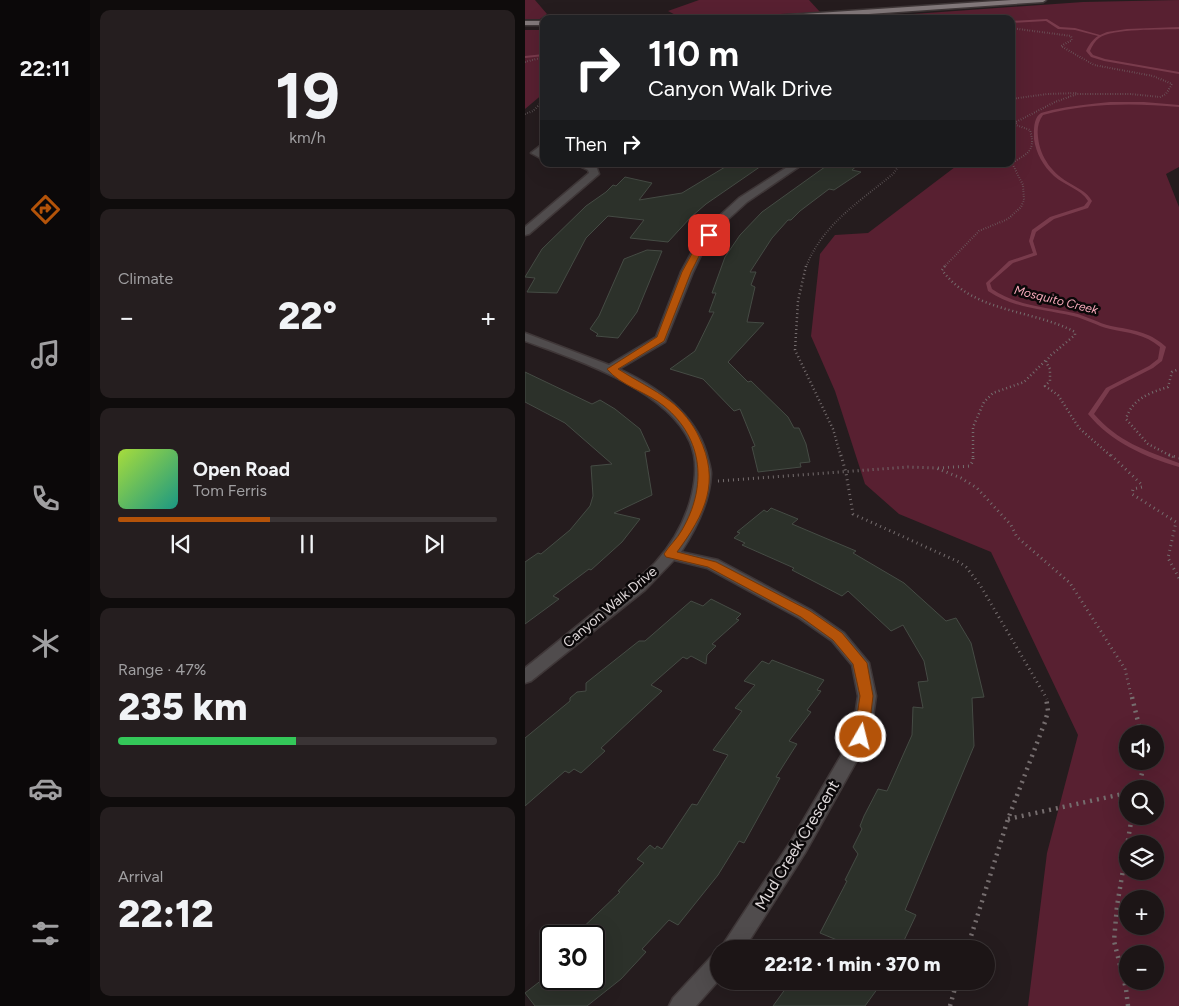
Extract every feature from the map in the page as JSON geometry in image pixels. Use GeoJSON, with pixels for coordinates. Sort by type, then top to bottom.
{"type":"FeatureCollection","features":[{"type":"Feature","properties":{"kind":"main road"},"geometry":{"type":"LineString","coordinates":[[820,15],[1043,0]]}},
{"type":"Feature","properties":{"kind":"main road"},"geometry":{"type":"LineString","coordinates":[[525,23],[540,23]]}},
{"type":"Feature","properties":{"kind":"street"},"geometry":{"type":"LineString","coordinates":[[525,232],[594,174],[593,168],[590,167]]}},
{"type":"Feature","properties":{"kind":"street"},"geometry":{"type":"LineString","coordinates":[[611,369],[661,339],[687,272],[698,250],[720,221],[743,200],[793,167]]}},
{"type":"Feature","properties":{"kind":"street","name":"Canyon Walk Drive"},"geometry":{"type":"LineString","coordinates":[[525,337],[611,369],[654,394],[689,426],[700,450],[705,469],[705,481],[701,496],[688,530],[654,573],[525,677]]}},
{"type":"Feature","properties":{"kind":"street","name":"Mud Creek Crescent"},"geometry":{"type":"LineString","coordinates":[[670,554],[712,564],[805,614],[838,637],[860,663],[867,696],[861,737],[767,898],[737,940]]}},
{"type":"Feature","properties":{"kind":"street"},"geometry":{"type":"LineString","coordinates":[[681,1006],[710,974]]}},
{"type":"Feature","properties":{"kind":"path"},"geometry":{"type":"LineString","coordinates":[[1015,29],[1071,36],[1072,40],[1061,46],[1094,65],[1153,76],[1173,84],[1166,94],[1160,97],[1083,93],[1047,94],[1015,98]]}},
{"type":"Feature","properties":{"kind":"path"},"geometry":{"type":"LineString","coordinates":[[525,62],[540,58]]}},
{"type":"Feature","properties":{"kind":"path"},"geometry":{"type":"LineString","coordinates":[[1015,161],[1028,154],[1032,149],[1030,130],[1021,128],[1016,122],[1028,114],[1055,102],[1083,93]]}},
{"type":"Feature","properties":{"kind":"path"},"geometry":{"type":"LineString","coordinates":[[525,114],[533,111],[540,104]]}},
{"type":"Feature","properties":{"kind":"path"},"geometry":{"type":"LineString","coordinates":[[898,167],[893,174],[826,230],[807,262],[799,286],[795,329],[797,357],[833,429],[846,473],[853,514],[959,562],[973,574],[1048,700],[1048,711],[1008,818],[970,940]]}},
{"type":"Feature","properties":{"kind":"path"},"geometry":{"type":"LineString","coordinates":[[705,481],[846,473],[908,467],[970,466],[973,461],[973,427],[985,402],[993,393],[1024,382],[1075,335],[1075,332],[1058,323],[1023,315],[981,301],[950,282],[942,270],[944,265],[962,250],[980,230],[1009,218],[1021,205],[1025,188],[1023,179],[1014,167]]}},
{"type":"Feature","properties":{"kind":"path"},"geometry":{"type":"LineString","coordinates":[[1050,356],[1046,362],[1050,370],[1050,382],[1045,386],[1058,395],[1079,428],[1130,472],[1141,484],[1142,487],[1133,489],[1131,494],[1176,522],[1172,544],[1167,554],[1168,561],[1179,578]]}},
{"type":"Feature","properties":{"kind":"path"},"geometry":{"type":"LineString","coordinates":[[1179,369],[1172,372],[1167,386],[1153,391],[1131,404],[1127,411],[1126,419],[1141,440],[1147,445],[1166,455],[1179,458]]}},
{"type":"Feature","properties":{"kind":"path"},"geometry":{"type":"LineString","coordinates":[[936,468],[961,478],[977,488],[1011,524],[1017,537],[1070,583],[1125,669],[1139,725]]}},
{"type":"Feature","properties":{"kind":"path"},"geometry":{"type":"LineString","coordinates":[[1008,818],[1033,815],[1119,795]]}},
{"type":"Feature","properties":{"kind":"path"},"geometry":{"type":"LineString","coordinates":[[1128,1006],[1127,989],[1114,941],[1117,906],[1130,825]]}},
{"type":"Feature","properties":{"kind":"path"},"geometry":{"type":"LineString","coordinates":[[950,1006],[954,990]]}},
{"type":"Feature","properties":{"kind":"shaded area"},"geometry":{"type":"Polygon","coordinates":[[[525,0],[535,0],[547,14],[540,15],[540,19],[525,19],[525,0]]]}},
{"type":"Feature","properties":{"kind":"shaded area"},"geometry":{"type":"Polygon","coordinates":[[[699,0],[809,0],[820,12],[761,15],[676,15],[668,11],[699,0]]]}},
{"type":"Feature","properties":{"kind":"shaded area"},"geometry":{"type":"Polygon","coordinates":[[[1179,0],[1179,167],[1166,174],[1179,207],[1179,1006],[1028,1006],[1047,853],[1078,735],[991,552],[899,514],[865,484],[835,391],[811,336],[820,254],[835,235],[868,233],[955,167],[1015,167],[1015,15],[899,15],[1083,2],[1179,0]]]}},
{"type":"Feature","properties":{"kind":"shaded area"},"geometry":{"type":"Polygon","coordinates":[[[525,30],[540,30],[540,96],[525,109],[525,30]]]}},
{"type":"Feature","properties":{"kind":"building"},"geometry":{"type":"Polygon","coordinates":[[[725,167],[760,167],[706,204],[668,242],[630,238],[644,220],[608,216],[586,238],[557,293],[527,292],[535,278],[525,277],[542,249],[586,206],[613,185],[616,186],[625,177],[652,183],[639,200],[682,193],[725,167]]]}},
{"type":"Feature","properties":{"kind":"building"},"geometry":{"type":"Polygon","coordinates":[[[825,167],[856,167],[852,170],[861,172],[834,190],[829,189],[791,220],[788,220],[772,238],[750,272],[756,272],[751,285],[755,287],[747,322],[764,323],[728,362],[748,382],[751,381],[788,417],[794,428],[799,428],[806,444],[810,462],[800,463],[801,467],[758,472],[752,447],[755,446],[740,409],[734,411],[703,379],[670,369],[695,351],[714,312],[709,312],[716,293],[712,293],[725,257],[740,235],[762,212],[825,167]]]}},
{"type":"Feature","properties":{"kind":"building"},"geometry":{"type":"Polygon","coordinates":[[[647,250],[662,251],[637,312],[618,338],[596,336],[598,334],[590,329],[599,316],[624,259],[647,250]]]}},
{"type":"Feature","properties":{"kind":"building"},"geometry":{"type":"Polygon","coordinates":[[[525,372],[592,404],[600,400],[615,409],[640,429],[650,451],[645,452],[652,495],[614,513],[640,519],[622,542],[591,570],[589,569],[553,596],[559,599],[525,624],[525,562],[538,553],[541,554],[570,530],[590,506],[593,496],[591,466],[612,464],[565,423],[525,402],[525,372]]]}},
{"type":"Feature","properties":{"kind":"building"},"geometry":{"type":"Polygon","coordinates":[[[771,508],[798,519],[792,524],[856,551],[853,553],[904,583],[946,621],[956,618],[971,643],[984,697],[972,698],[974,746],[905,910],[916,915],[904,940],[837,940],[820,933],[847,881],[845,880],[858,854],[853,847],[862,829],[860,826],[864,816],[878,789],[887,791],[912,735],[913,707],[923,708],[918,682],[928,681],[924,661],[903,625],[891,631],[848,591],[842,596],[792,570],[794,568],[742,545],[745,543],[734,538],[740,533],[737,532],[764,510],[767,512],[771,508]]]}},
{"type":"Feature","properties":{"kind":"building"},"geometry":{"type":"Polygon","coordinates":[[[711,599],[741,614],[736,619],[739,620],[712,644],[716,646],[707,655],[706,664],[691,656],[687,659],[683,657],[651,685],[662,691],[601,748],[605,751],[581,773],[574,769],[569,773],[565,771],[525,806],[525,738],[570,701],[570,698],[577,692],[586,691],[586,683],[639,641],[645,641],[691,601],[703,606],[711,599]]]}},
{"type":"Feature","properties":{"kind":"building"},"geometry":{"type":"Polygon","coordinates":[[[772,660],[824,680],[817,690],[821,691],[807,710],[811,712],[789,741],[797,744],[776,777],[780,778],[744,843],[739,841],[718,875],[678,925],[669,920],[642,949],[646,952],[621,979],[587,1006],[535,1006],[525,993],[540,981],[540,990],[605,990],[605,925],[586,925],[620,892],[618,891],[644,863],[637,859],[650,845],[655,849],[657,846],[662,849],[692,804],[697,805],[728,755],[713,750],[742,711],[735,708],[755,685],[744,681],[762,661],[769,664],[772,660]]]}},
{"type":"Feature","properties":{"kind":"building"},"geometry":{"type":"Polygon","coordinates":[[[785,990],[877,990],[865,1006],[773,1006],[785,990]]]}},
{"type":"Feature","properties":{"kind":"waterway"},"geometry":{"type":"LineString","coordinates":[[1015,22],[1047,20],[1059,28],[1075,29],[1100,36]]}},
{"type":"Feature","properties":{"kind":"waterway","name":"Mosquito Creek"},"geometry":{"type":"LineString","coordinates":[[1100,36],[1127,30],[1179,28]]}},
{"type":"Feature","properties":{"kind":"waterway","name":"Mosquito Creek"},"geometry":{"type":"LineString","coordinates":[[1100,36],[1088,51],[1092,56],[1104,60],[1179,73]]}},
{"type":"Feature","properties":{"kind":"waterway"},"geometry":{"type":"LineString","coordinates":[[525,57],[540,55]]}},
{"type":"Feature","properties":{"kind":"waterway","name":"Mosquito Creek"},"geometry":{"type":"LineString","coordinates":[[1179,106],[1110,103],[1093,104],[1042,114],[1036,126],[1037,143],[1042,158],[1056,176],[1084,193],[1090,201],[1086,207],[1052,218],[1034,231],[1031,241],[1035,254],[1011,262],[988,283],[990,290],[1009,301],[1074,315],[1110,327],[1145,335],[1163,347],[1160,360],[1151,367],[1108,389],[1091,414],[1109,433],[1120,440],[1179,465]]}},
{"type":"Feature","properties":{"kind":"route"},"geometry":{"type":"LineString","coordinates":[[709,235],[698,250],[687,272],[665,334],[656,343],[611,369],[668,404],[689,426],[700,450],[705,469],[705,481],[701,496],[688,530],[670,554],[712,564],[805,614],[838,637],[860,663],[867,696],[861,737]]}}]}
